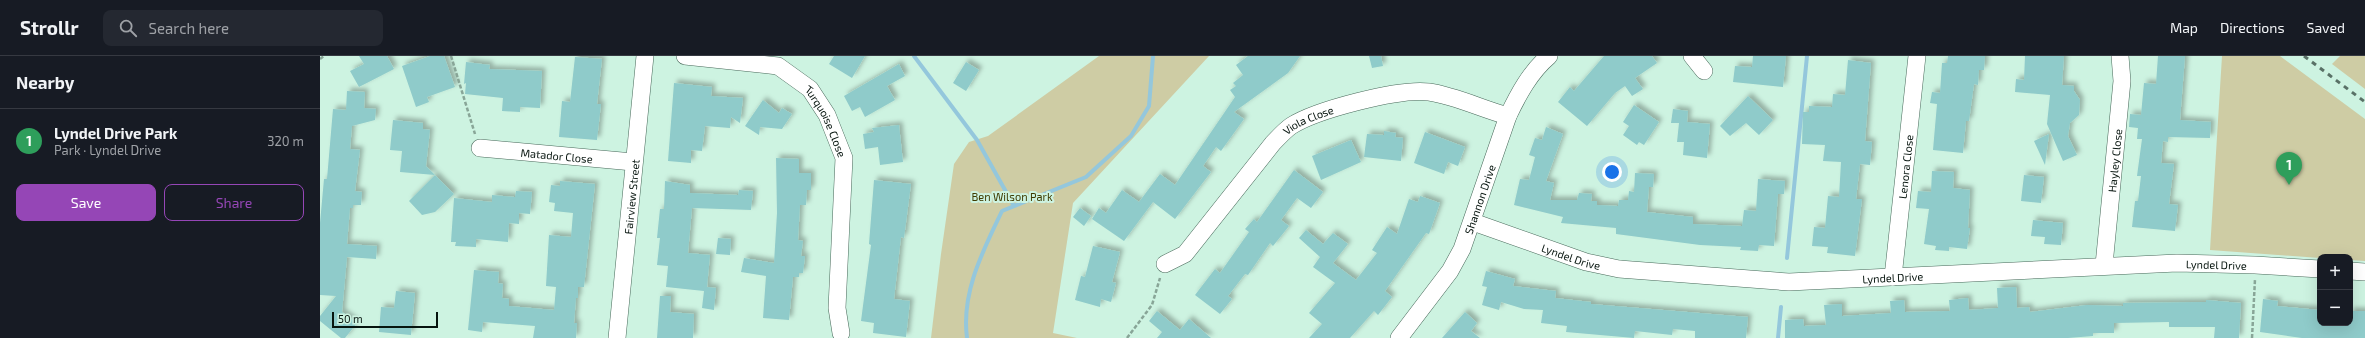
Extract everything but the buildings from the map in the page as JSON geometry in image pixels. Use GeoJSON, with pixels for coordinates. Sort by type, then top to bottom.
{"type":"FeatureCollection","features":[{"type":"Feature","properties":{"kind":"street","name":"Fairview Street"},"geometry":{"type":"LineString","coordinates":[[618,338],[645,56]]}},
{"type":"Feature","properties":{"kind":"street","name":"Turquoise Close"},"geometry":{"type":"LineString","coordinates":[[685,56],[778,66],[810,88],[828,115],[844,158],[837,308],[841,333]]}},
{"type":"Feature","properties":{"kind":"street","name":"Shannon Drive"},"geometry":{"type":"LineString","coordinates":[[1399,338],[1450,271],[1462,249],[1473,222],[1508,116],[1518,95],[1531,76],[1549,56]]}},
{"type":"Feature","properties":{"kind":"street"},"geometry":{"type":"LineString","coordinates":[[1692,56],[1704,71]]}},
{"type":"Feature","properties":{"kind":"street","name":"Lenora Close"},"geometry":{"type":"LineString","coordinates":[[1893,277],[1917,56]]}},
{"type":"Feature","properties":{"kind":"street","name":"Hayley Close"},"geometry":{"type":"LineString","coordinates":[[2104,265],[2122,82],[2120,56]]}},
{"type":"Feature","properties":{"kind":"street","name":"Viola Close"},"geometry":{"type":"LineString","coordinates":[[1165,264],[1185,254],[1273,143],[1290,127],[1309,117],[1392,93],[1411,91],[1448,96],[1508,116]]}},
{"type":"Feature","properties":{"kind":"street","name":"Matador Close"},"geometry":{"type":"LineString","coordinates":[[480,148],[634,162]]}},
{"type":"Feature","properties":{"kind":"street","name":"Lyndel Drive"},"geometry":{"type":"LineString","coordinates":[[1473,222],[1586,262],[1619,269],[1789,282],[2104,265],[2177,263],[2256,264],[2317,269]]}},
{"type":"Feature","properties":{"kind":"street"},"geometry":{"type":"LineString","coordinates":[[2353,271],[2365,272]]}},
{"type":"Feature","properties":{"kind":"path"},"geometry":{"type":"LineString","coordinates":[[320,59],[324,56]]}},
{"type":"Feature","properties":{"kind":"path"},"geometry":{"type":"LineString","coordinates":[[451,56],[480,148]]}},
{"type":"Feature","properties":{"kind":"path"},"geometry":{"type":"LineString","coordinates":[[1127,338],[1152,305],[1165,264]]}},
{"type":"Feature","properties":{"kind":"path"},"geometry":{"type":"LineString","coordinates":[[2252,338],[2256,264]]}},
{"type":"Feature","properties":{"kind":"green space","name":"Ben Wilson Park"},"geometry":{"type":"Polygon","coordinates":[[[1099,56],[1209,56],[1073,203],[1053,333],[1077,338],[931,338],[954,164],[969,142],[988,136],[1099,56]]]}},
{"type":"Feature","properties":{"kind":"green space"},"geometry":{"type":"Polygon","coordinates":[[[2222,56],[2280,56],[2365,119],[2365,261],[2353,260],[2353,254],[2317,254],[2317,258],[2210,250],[2222,56]]]}},
{"type":"Feature","properties":{"kind":"green space"},"geometry":{"type":"Polygon","coordinates":[[[2340,56],[2365,56],[2365,89],[2332,64],[2340,56]]]}},
{"type":"Feature","properties":{"kind":"waterway"},"geometry":{"type":"LineString","coordinates":[[914,56],[977,140],[1014,206]]}},
{"type":"Feature","properties":{"kind":"waterway"},"geometry":{"type":"LineString","coordinates":[[967,338],[967,304],[970,288],[981,257],[1002,211],[1086,177],[1131,136],[1149,106],[1153,56]]}},
{"type":"Feature","properties":{"kind":"waterway"},"geometry":{"type":"LineString","coordinates":[[1787,258],[1807,56]]}},
{"type":"Feature","properties":{"kind":"waterway"},"geometry":{"type":"LineString","coordinates":[[1778,338],[1781,307]]}},
{"type":"Feature","properties":{"kind":"railway"},"geometry":{"type":"LineString","coordinates":[[2304,56],[2365,102]]}},
{"type":"Feature","properties":{"kind":"place","name":"Lyndel Drive Park"},"geometry":{"type":"Point","coordinates":[2289,185]}}]}
